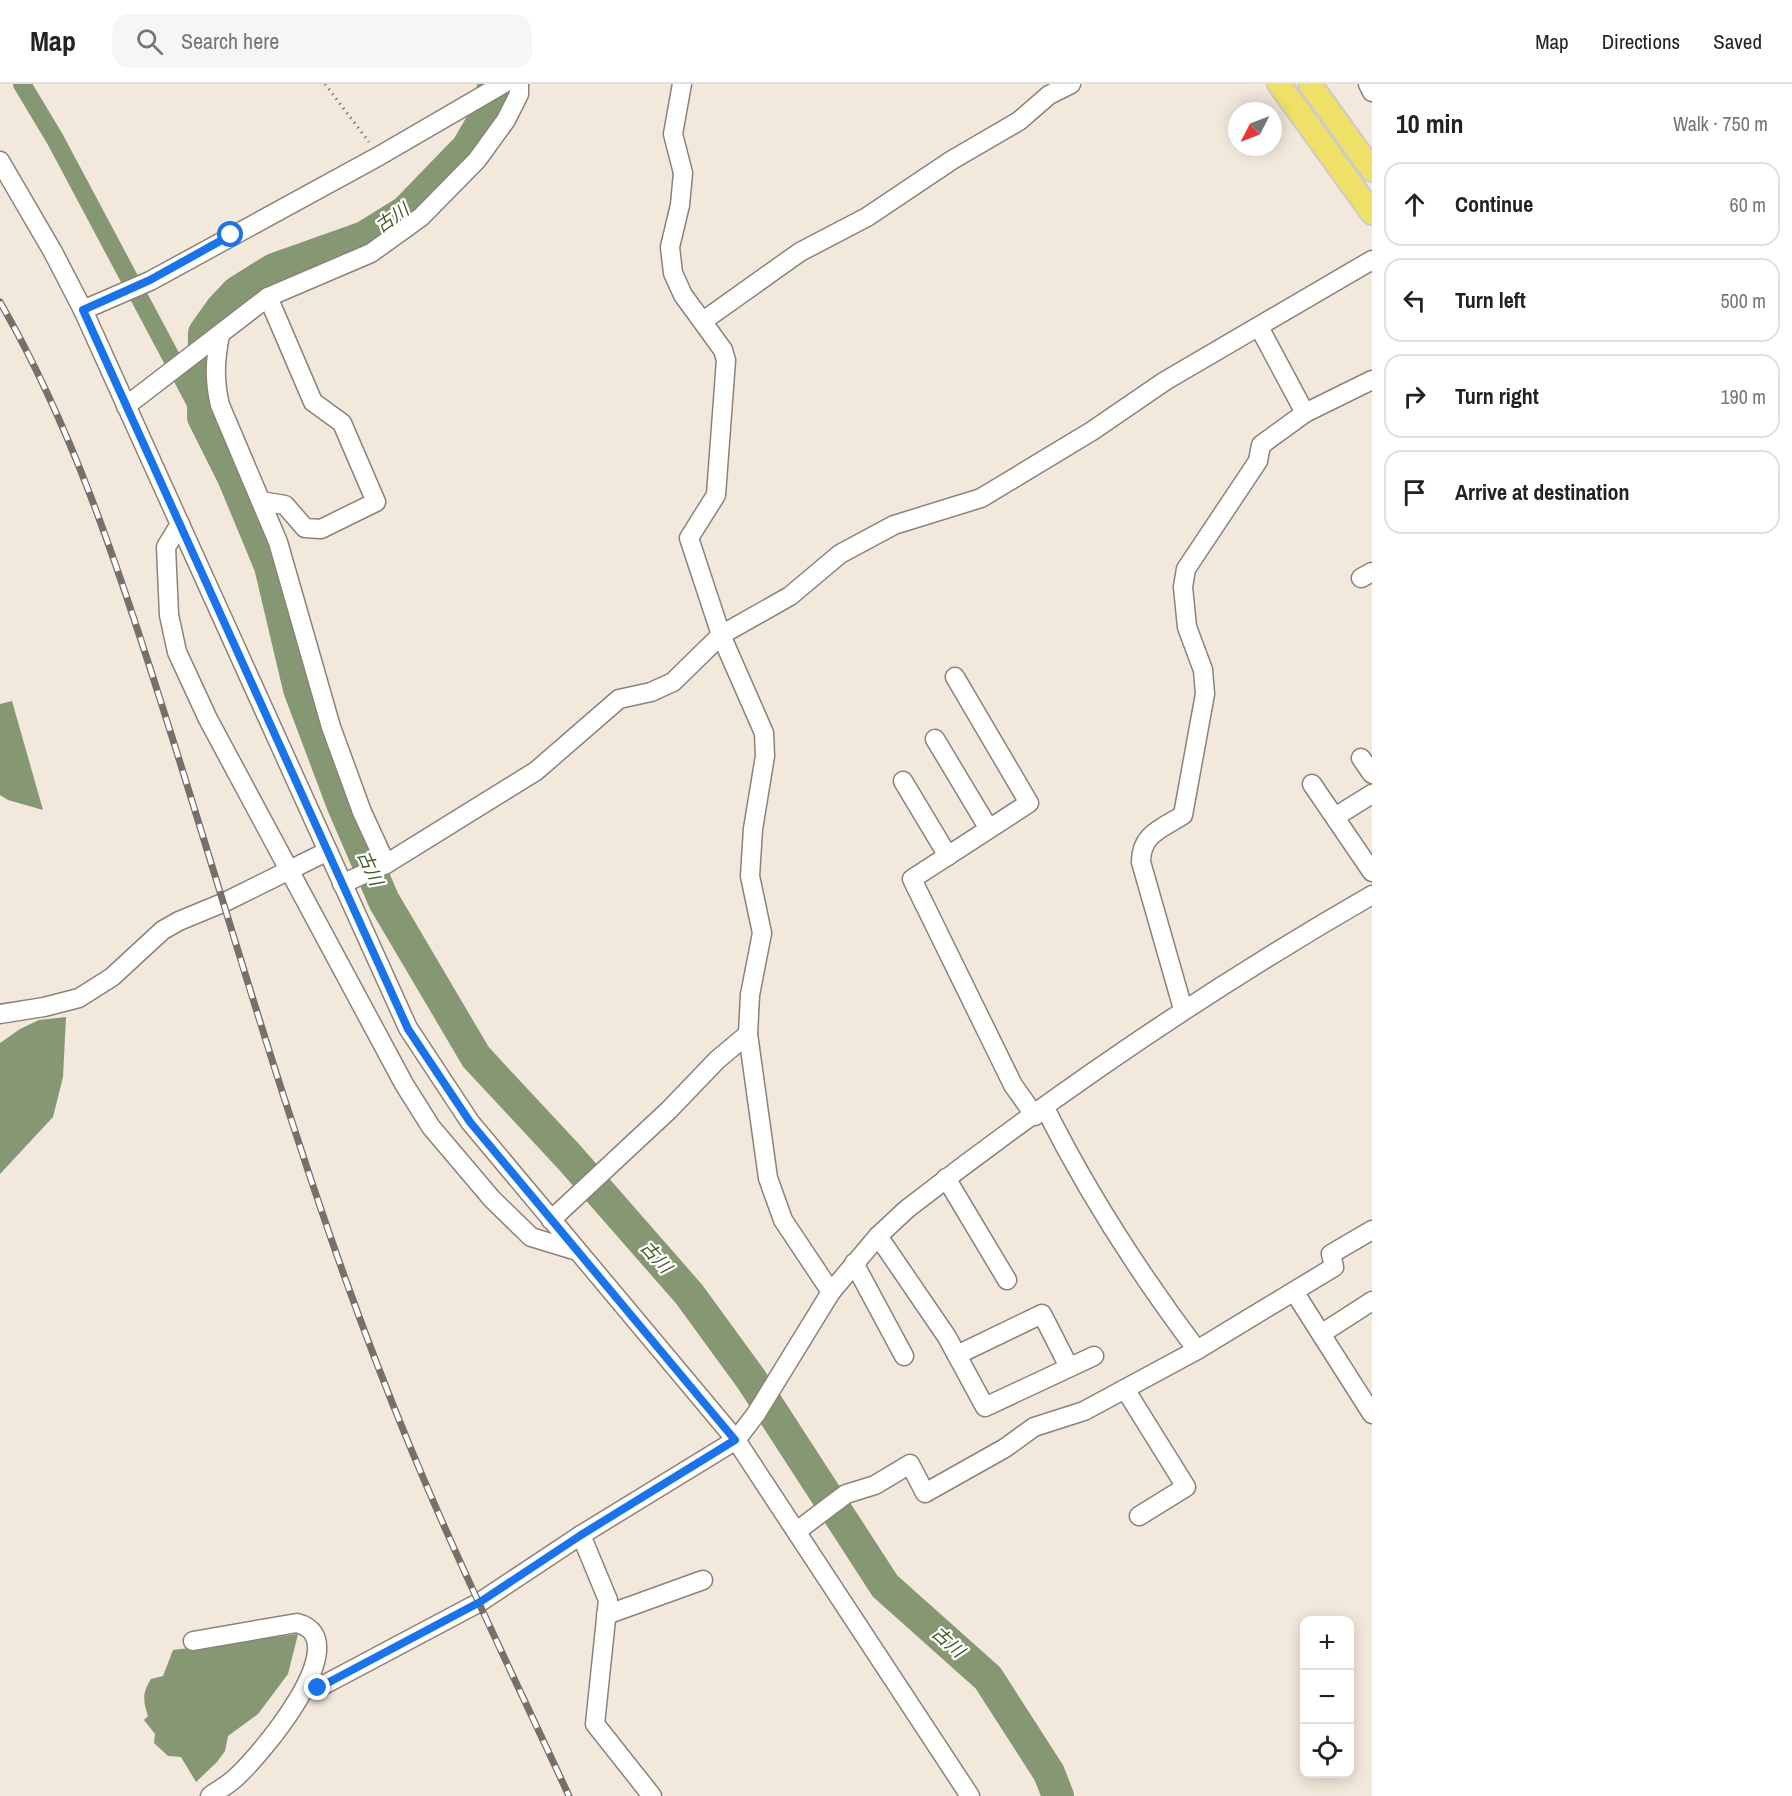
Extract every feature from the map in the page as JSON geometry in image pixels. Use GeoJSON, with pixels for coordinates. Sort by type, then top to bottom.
{"type":"FeatureCollection","features":[{"type":"Feature","properties":{"kind":"main road"},"geometry":{"type":"LineString","coordinates":[[1279,84],[1372,213]]}},
{"type":"Feature","properties":{"kind":"main road"},"geometry":{"type":"LineString","coordinates":[[1310,84],[1372,170]]}},
{"type":"Feature","properties":{"kind":"street"},"geometry":{"type":"LineString","coordinates":[[83,310],[150,280],[379,156],[503,84]]}},
{"type":"Feature","properties":{"kind":"street"},"geometry":{"type":"LineString","coordinates":[[126,406],[268,297],[371,253],[421,217],[477,160],[506,120],[519,94],[519,84]]}},
{"type":"Feature","properties":{"kind":"street"},"geometry":{"type":"LineString","coordinates":[[682,84],[673,134],[683,173],[680,205],[670,247],[673,273],[684,295],[723,350],[726,360],[716,495],[689,538],[721,635],[764,733],[765,756],[753,829],[750,876],[762,933],[750,995],[748,1034],[768,1178],[783,1220],[831,1292]]}},
{"type":"Feature","properties":{"kind":"street"},"geometry":{"type":"LineString","coordinates":[[703,321],[800,252],[867,217],[952,160],[1019,121],[1049,95],[1071,84]]}},
{"type":"Feature","properties":{"kind":"street"},"geometry":{"type":"LineString","coordinates":[[1368,84],[1372,92]]}},
{"type":"Feature","properties":{"kind":"street"},"geometry":{"type":"LineString","coordinates":[[0,161],[5,182],[83,310],[328,851],[350,880],[408,1029],[437,1076],[470,1122],[735,1440],[970,1796]]}},
{"type":"Feature","properties":{"kind":"street"},"geometry":{"type":"LineString","coordinates":[[350,880],[384,865],[536,771],[619,699],[651,692],[673,682],[721,635],[790,596],[840,554],[894,525],[981,498],[1092,431],[1165,381],[1372,260]]}},
{"type":"Feature","properties":{"kind":"street"},"geometry":{"type":"LineString","coordinates":[[261,501],[285,505],[305,528],[321,529],[376,502],[342,423],[313,402],[268,297]]}},
{"type":"Feature","properties":{"kind":"street"},"geometry":{"type":"LineString","coordinates":[[1259,327],[1305,413]]}},
{"type":"Feature","properties":{"kind":"street"},"geometry":{"type":"LineString","coordinates":[[217,337],[215,381],[220,405],[279,542],[331,727],[384,865]]}},
{"type":"Feature","properties":{"kind":"street"},"geometry":{"type":"LineString","coordinates":[[1183,1009],[1141,862],[1141,848],[1147,837],[1183,815],[1205,694],[1203,670],[1187,627],[1184,586],[1186,569],[1258,461],[1261,445],[1305,413],[1372,380]]}},
{"type":"Feature","properties":{"kind":"street"},"geometry":{"type":"LineString","coordinates":[[180,524],[166,547],[169,615],[177,651],[207,719],[404,1084],[431,1127],[492,1199],[531,1237],[577,1251]]}},
{"type":"Feature","properties":{"kind":"street"},"geometry":{"type":"LineString","coordinates":[[955,677],[1029,803],[912,879],[1013,1085],[1040,1112],[1120,1241],[1197,1350]]}},
{"type":"Feature","properties":{"kind":"street"},"geometry":{"type":"LineString","coordinates":[[935,739],[989,830]]}},
{"type":"Feature","properties":{"kind":"street"},"geometry":{"type":"LineString","coordinates":[[1361,758],[1372,774]]}},
{"type":"Feature","properties":{"kind":"street"},"geometry":{"type":"LineString","coordinates":[[903,782],[948,856]]}},
{"type":"Feature","properties":{"kind":"street"},"geometry":{"type":"LineString","coordinates":[[1312,784],[1372,872]]}},
{"type":"Feature","properties":{"kind":"street"},"geometry":{"type":"LineString","coordinates":[[1335,817],[1372,794]]}},
{"type":"Feature","properties":{"kind":"street"},"geometry":{"type":"LineString","coordinates":[[0,1014],[44,1007],[79,998],[112,977],[163,930],[328,851]]}},
{"type":"Feature","properties":{"kind":"street"},"geometry":{"type":"LineString","coordinates":[[306,1689],[318,1688],[480,1602],[581,1535],[735,1440],[756,1414],[831,1292],[878,1236],[946,1178],[1183,1009],[1282,947],[1372,895]]}},
{"type":"Feature","properties":{"kind":"street"},"geometry":{"type":"LineString","coordinates":[[551,1220],[669,1110],[717,1060],[748,1034]]}},
{"type":"Feature","properties":{"kind":"street"},"geometry":{"type":"LineString","coordinates":[[946,1178],[1007,1280]]}},
{"type":"Feature","properties":{"kind":"street"},"geometry":{"type":"LineString","coordinates":[[797,1531],[846,1494],[875,1485],[910,1464],[925,1493],[1005,1448],[1034,1427],[1084,1411],[1197,1350],[1295,1293],[1334,1267],[1332,1254],[1372,1230]]}},
{"type":"Feature","properties":{"kind":"street"},"geometry":{"type":"LineString","coordinates":[[878,1236],[957,1355],[985,1407],[1094,1356]]}},
{"type":"Feature","properties":{"kind":"street"},"geometry":{"type":"LineString","coordinates":[[854,1263],[904,1356]]}},
{"type":"Feature","properties":{"kind":"street"},"geometry":{"type":"LineString","coordinates":[[1295,1293],[1369,1404]]}},
{"type":"Feature","properties":{"kind":"street"},"geometry":{"type":"LineString","coordinates":[[1321,1334],[1372,1301]]}},
{"type":"Feature","properties":{"kind":"street"},"geometry":{"type":"LineString","coordinates":[[957,1355],[1042,1314],[1069,1367]]}},
{"type":"Feature","properties":{"kind":"street"},"geometry":{"type":"LineString","coordinates":[[1125,1389],[1186,1487],[1139,1516]]}},
{"type":"Feature","properties":{"kind":"street"},"geometry":{"type":"LineString","coordinates":[[581,1535],[608,1600],[595,1724],[652,1796]]}},
{"type":"Feature","properties":{"kind":"street"},"geometry":{"type":"LineString","coordinates":[[606,1615],[703,1580]]}},
{"type":"Feature","properties":{"kind":"street"},"geometry":{"type":"LineString","coordinates":[[193,1641],[297,1623],[308,1626],[316,1636],[315,1664],[306,1689],[271,1737],[234,1780],[210,1796]]}},
{"type":"Feature","properties":{"kind":"path"},"geometry":{"type":"LineString","coordinates":[[326,84],[379,156]]}},
{"type":"Feature","properties":{"kind":"shaded area"},"geometry":{"type":"Polygon","coordinates":[[[12,701],[43,810],[8,800],[0,795],[0,704],[12,701]]]}},
{"type":"Feature","properties":{"kind":"shaded area"},"geometry":{"type":"Polygon","coordinates":[[[66,1017],[63,1077],[53,1117],[0,1174],[0,1043],[20,1029],[39,1020],[66,1017]]]}},
{"type":"Feature","properties":{"kind":"shaded area"},"geometry":{"type":"Polygon","coordinates":[[[298,1634],[288,1674],[258,1714],[228,1736],[225,1751],[196,1782],[181,1757],[168,1756],[154,1743],[155,1734],[144,1720],[148,1716],[144,1701],[145,1693],[151,1679],[163,1676],[173,1650],[298,1634]]]}},
{"type":"Feature","properties":{"kind":"waterway"},"geometry":{"type":"LineString","coordinates":[[22,84],[55,139],[203,417]]}},
{"type":"Feature","properties":{"kind":"waterway","name":"古川"},"geometry":{"type":"LineString","coordinates":[[494,84],[485,117],[467,148],[406,211],[364,237],[274,269],[237,292],[221,309],[204,333],[203,417],[233,477],[270,566],[299,689],[343,806],[384,901],[476,1057],[570,1158],[689,1294],[751,1379],[885,1586],[988,1678],[1049,1773],[1058,1796]]}},
{"type":"Feature","properties":{"kind":"railway"},"geometry":{"type":"LineString","coordinates":[[0,302],[49,396],[109,544],[296,1134],[378,1368],[447,1533],[569,1796]]}},
{"type":"Feature","properties":{"kind":"route"},"geometry":{"type":"LineString","coordinates":[[231,235],[150,280],[83,310],[408,1029],[437,1076],[470,1122],[705,1401],[735,1440],[581,1535],[480,1602],[318,1688]]}}]}
